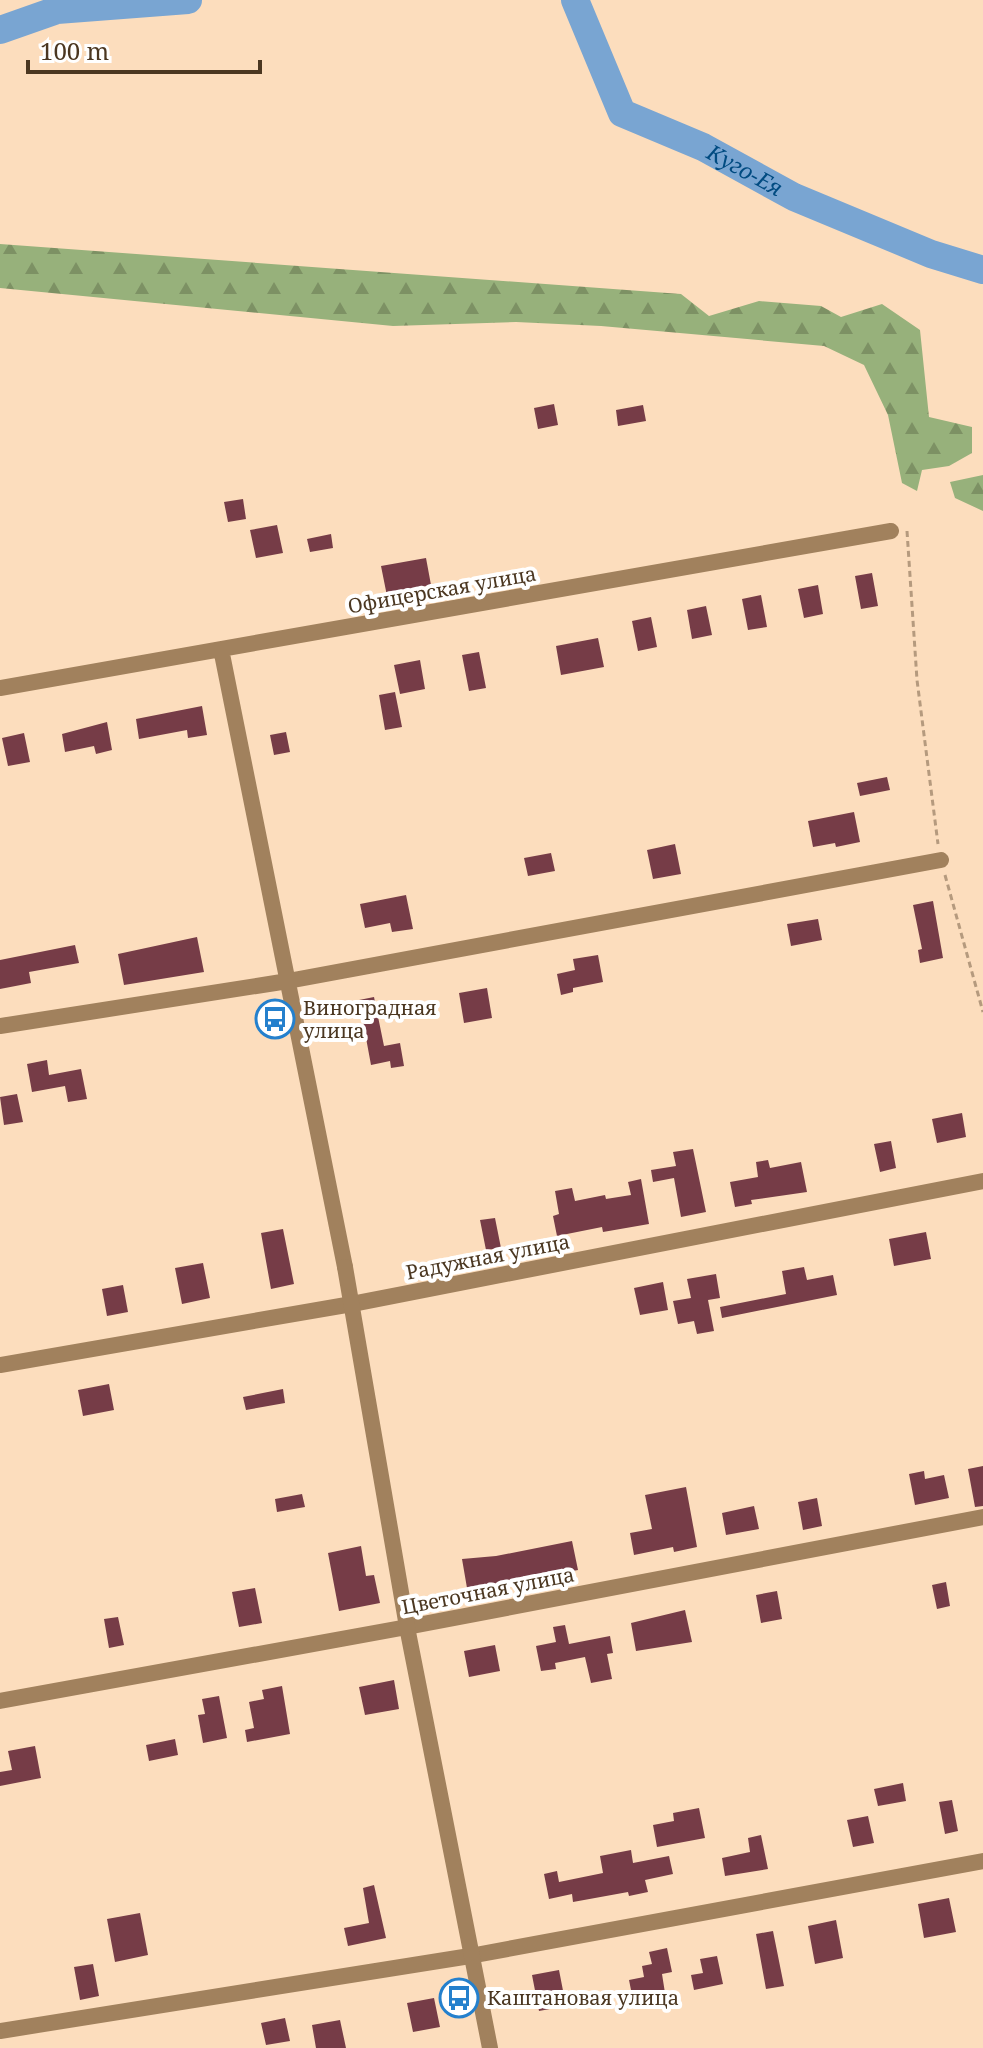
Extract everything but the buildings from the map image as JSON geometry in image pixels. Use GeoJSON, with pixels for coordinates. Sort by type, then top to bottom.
{"type":"FeatureCollection","features":[{"type":"Feature","properties":{"kind":"street","name":"Офицерская улица"},"geometry":{"type":"LineString","coordinates":[[0,688],[891,531]]}},
{"type":"Feature","properties":{"kind":"street"},"geometry":{"type":"LineString","coordinates":[[221,649],[345,1267],[407,1627],[490,2048]]}},
{"type":"Feature","properties":{"kind":"street"},"geometry":{"type":"LineString","coordinates":[[0,1026],[288,981],[941,860]]}},
{"type":"Feature","properties":{"kind":"street","name":"Радужная улица"},"geometry":{"type":"LineString","coordinates":[[0,1365],[352,1304],[983,1181]]}},
{"type":"Feature","properties":{"kind":"street","name":"Цветочная улица"},"geometry":{"type":"LineString","coordinates":[[0,1701],[983,1517]]}},
{"type":"Feature","properties":{"kind":"street"},"geometry":{"type":"LineString","coordinates":[[0,2031],[470,1956],[983,1861]]}},
{"type":"Feature","properties":{"kind":"path"},"geometry":{"type":"LineString","coordinates":[[891,531],[908,531],[917,680],[941,860],[983,1012]]}},
{"type":"Feature","properties":{"kind":"green space"},"geometry":{"type":"Polygon","coordinates":[[[0,244],[681,294],[709,316],[759,301],[821,306],[841,317],[882,304],[920,330],[929,417],[972,427],[972,453],[949,466],[922,470],[917,491],[902,483],[888,415],[864,365],[824,346],[601,326],[516,322],[393,326],[0,288],[0,244]]]}},
{"type":"Feature","properties":{"kind":"green space"},"geometry":{"type":"Polygon","coordinates":[[[983,475],[983,511],[955,498],[950,482],[983,475]]]}},
{"type":"Feature","properties":{"kind":"waterway","name":"Куго-Ея"},"geometry":{"type":"LineString","coordinates":[[0,30],[57,10],[188,0]]}},
{"type":"Feature","properties":{"kind":"waterway","name":"Куго-Ея"},"geometry":{"type":"LineString","coordinates":[[575,0],[622,113],[703,147],[794,197],[931,254],[983,270]]}},
{"type":"Feature","properties":{"kind":"place","name":"Виноградная улица"},"geometry":{"type":"Point","coordinates":[275,1019]}},
{"type":"Feature","properties":{"kind":"place","name":"Каштановая улица"},"geometry":{"type":"Point","coordinates":[459,1998]}}]}
